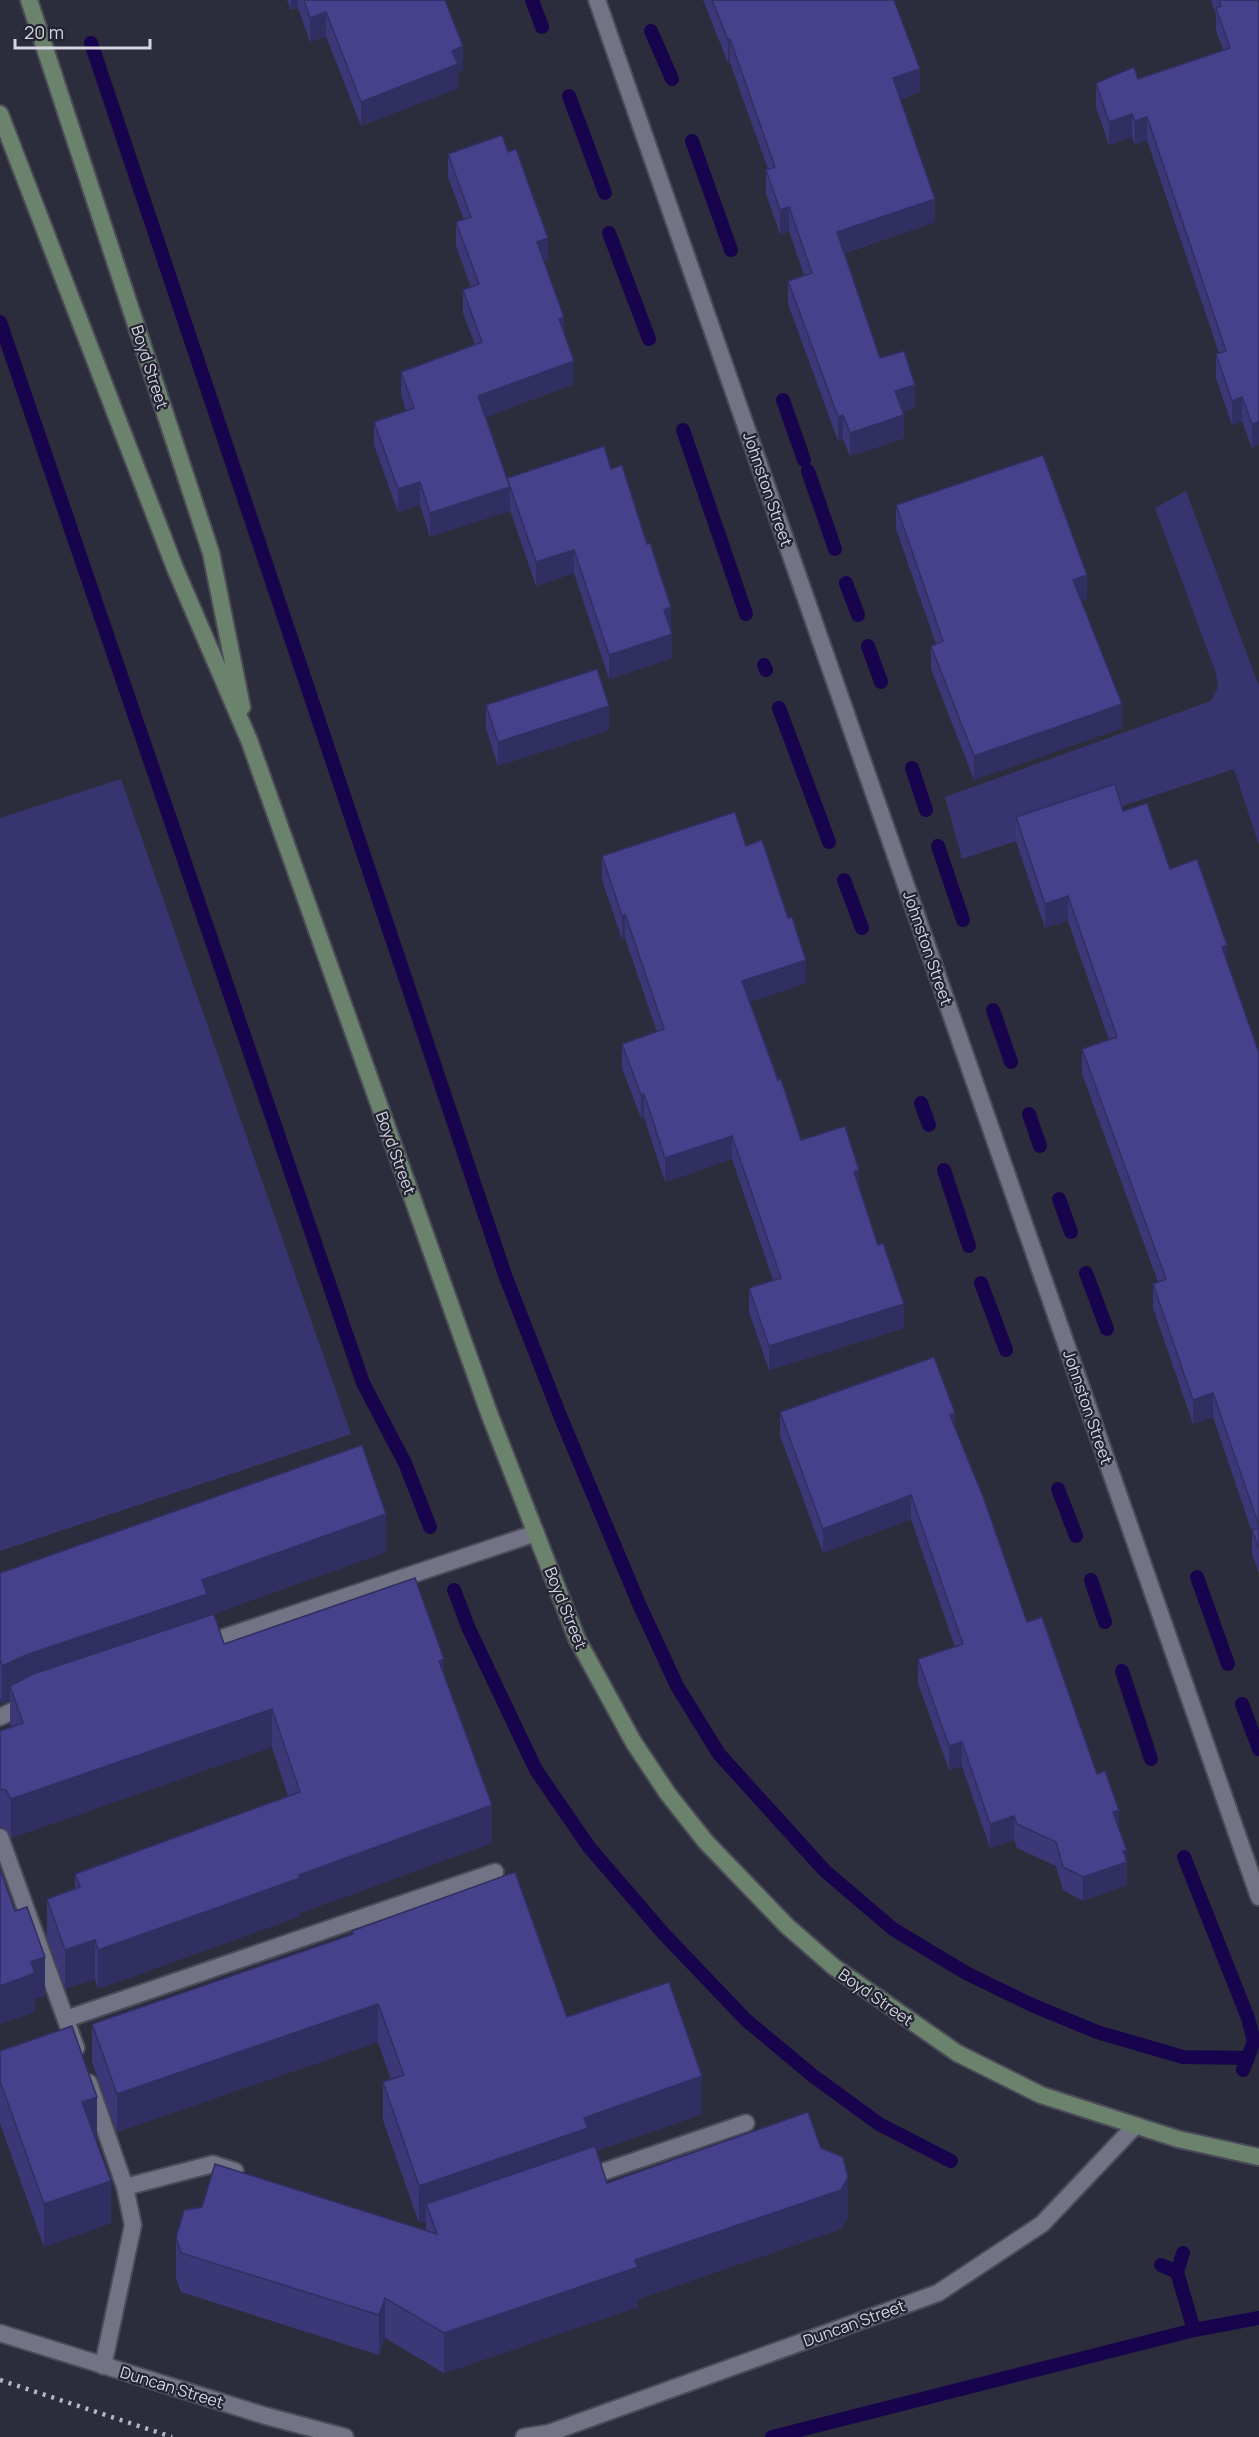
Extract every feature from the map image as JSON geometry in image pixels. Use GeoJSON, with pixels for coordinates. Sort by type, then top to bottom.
{"type":"FeatureCollection","features":[{"type":"Feature","properties":{"kind":"main road","name":"Boyd Street"},"geometry":{"type":"LineString","coordinates":[[29,0],[211,553],[249,741]]}},
{"type":"Feature","properties":{"kind":"main road","name":"Boyd Street"},"geometry":{"type":"LineString","coordinates":[[0,114],[170,557],[249,741],[489,1413],[577,1639],[634,1743],[668,1794],[706,1842],[787,1926],[834,1967],[957,2053],[1041,2095],[1178,2139],[1259,2157]]}},
{"type":"Feature","properties":{"kind":"street","name":"Johnston Street"},"geometry":{"type":"LineString","coordinates":[[597,0],[1259,1897]]}},
{"type":"Feature","properties":{"kind":"street"},"geometry":{"type":"LineString","coordinates":[[187,1650],[536,1533]]}},
{"type":"Feature","properties":{"kind":"street"},"geometry":{"type":"LineString","coordinates":[[0,1717],[40,1699]]}},
{"type":"Feature","properties":{"kind":"street"},"geometry":{"type":"LineString","coordinates":[[0,1837],[125,2187],[133,2225],[103,2366]]}},
{"type":"Feature","properties":{"kind":"street"},"geometry":{"type":"LineString","coordinates":[[66,2019],[495,1872]]}},
{"type":"Feature","properties":{"kind":"street"},"geometry":{"type":"LineString","coordinates":[[565,2185],[746,2123]]}},
{"type":"Feature","properties":{"kind":"street","name":"Duncan Street"},"geometry":{"type":"LineString","coordinates":[[524,2437],[549,2433],[938,2293],[1042,2224],[1135,2126]]}},
{"type":"Feature","properties":{"kind":"street"},"geometry":{"type":"LineString","coordinates":[[125,2187],[213,2164],[245,2175]]}},
{"type":"Feature","properties":{"kind":"street","name":"Duncan Street"},"geometry":{"type":"LineString","coordinates":[[0,2333],[103,2366],[345,2437]]}},
{"type":"Feature","properties":{"kind":"shaded area"},"geometry":{"type":"Polygon","coordinates":[[[1186,491],[1259,686],[1259,845],[1234,769],[962,859],[945,797],[1211,701],[1218,687],[1216,673],[1155,508],[1186,491]]]}},
{"type":"Feature","properties":{"kind":"shaded area"},"geometry":{"type":"Polygon","coordinates":[[[121,779],[351,1434],[0,1551],[0,818],[121,779]]]}},
{"type":"Feature","properties":{"kind":"building"},"geometry":{"type":"Polygon","coordinates":[[[304,0],[445,0],[463,46],[452,51],[458,64],[361,102],[326,12],[310,18],[304,0]]]}},
{"type":"Feature","properties":{"kind":"building"},"geometry":{"type":"Polygon","coordinates":[[[712,0],[894,0],[920,69],[893,78],[935,199],[837,232],[880,358],[904,351],[915,385],[895,391],[904,415],[850,433],[843,415],[838,417],[788,281],[812,273],[789,207],[780,210],[766,170],[775,167],[730,39],[728,40],[712,0]]]}},
{"type":"Feature","properties":{"kind":"building"},"geometry":{"type":"Polygon","coordinates":[[[1219,0],[1259,0],[1259,422],[1252,424],[1242,397],[1232,401],[1216,354],[1226,351],[1147,117],[1135,121],[1132,114],[1109,122],[1096,83],[1134,67],[1138,79],[1230,48],[1216,8],[1221,6],[1219,0]]]}},
{"type":"Feature","properties":{"kind":"building"},"geometry":{"type":"Polygon","coordinates":[[[502,135],[508,152],[516,149],[548,238],[537,242],[564,317],[559,319],[574,361],[478,396],[510,487],[430,513],[420,482],[398,489],[374,422],[414,408],[401,372],[482,342],[463,290],[479,284],[456,222],[471,217],[448,154],[502,135]]]}},
{"type":"Feature","properties":{"kind":"building"},"geometry":{"type":"Polygon","coordinates":[[[604,446],[611,469],[622,465],[647,544],[650,543],[671,607],[664,610],[672,634],[609,655],[574,550],[536,562],[507,478],[604,446]]]}},
{"type":"Feature","properties":{"kind":"building"},"geometry":{"type":"Polygon","coordinates":[[[1043,455],[1087,575],[1073,580],[1122,704],[974,756],[931,646],[943,641],[896,505],[1043,455]]]}},
{"type":"Feature","properties":{"kind":"building"},"geometry":{"type":"Polygon","coordinates":[[[597,669],[609,706],[498,742],[486,705],[597,669]]]}},
{"type":"Feature","properties":{"kind":"building"},"geometry":{"type":"Polygon","coordinates":[[[1115,784],[1123,811],[1147,803],[1170,869],[1197,859],[1227,945],[1222,947],[1259,1053],[1259,1526],[1213,1393],[1193,1400],[1153,1284],[1166,1279],[1082,1049],[1117,1037],[1068,896],[1045,904],[1016,817],[1115,784]]]}},
{"type":"Feature","properties":{"kind":"building"},"geometry":{"type":"Polygon","coordinates":[[[735,812],[746,846],[762,840],[788,918],[792,917],[806,960],[742,981],[778,1080],[781,1079],[801,1140],[845,1126],[859,1170],[854,1172],[878,1245],[883,1243],[904,1304],[769,1346],[749,1288],[781,1278],[732,1136],[665,1158],[644,1094],[641,1095],[622,1044],[664,1029],[625,914],[622,916],[602,856],[735,812]]]}},
{"type":"Feature","properties":{"kind":"building"},"geometry":{"type":"Polygon","coordinates":[[[934,1357],[955,1413],[950,1415],[984,1499],[1027,1622],[1042,1617],[1097,1774],[1105,1771],[1119,1810],[1113,1812],[1127,1851],[1123,1851],[1127,1862],[1083,1877],[1063,1867],[1056,1842],[1017,1824],[1014,1816],[990,1824],[962,1742],[949,1746],[918,1659],[963,1644],[911,1495],[823,1529],[780,1412],[934,1357]]]}},
{"type":"Feature","properties":{"kind":"building"},"geometry":{"type":"Polygon","coordinates":[[[362,1445],[386,1514],[202,1580],[207,1594],[26,1655],[2,1666],[0,1660],[0,1573],[362,1445]]]}},
{"type":"Feature","properties":{"kind":"building"},"geometry":{"type":"Polygon","coordinates":[[[1259,1528],[1259,1549],[1252,1530],[1259,1528]]]}},
{"type":"Feature","properties":{"kind":"building"},"geometry":{"type":"Polygon","coordinates":[[[415,1578],[444,1659],[439,1661],[492,1805],[299,1875],[300,1878],[98,1950],[95,1940],[65,1950],[47,1899],[80,1887],[75,1874],[300,1792],[272,1709],[11,1799],[6,1790],[0,1789],[0,1731],[23,1723],[10,1686],[33,1674],[214,1614],[224,1644],[415,1578]]]}},
{"type":"Feature","properties":{"kind":"building"},"geometry":{"type":"Polygon","coordinates":[[[0,1869],[15,1911],[27,1907],[45,1957],[31,1962],[35,1973],[0,1986],[0,1869]]]}},
{"type":"Feature","properties":{"kind":"building"},"geometry":{"type":"Polygon","coordinates":[[[515,1872],[567,2017],[669,1982],[702,2076],[584,2118],[588,2128],[419,2186],[383,2082],[404,2075],[378,2004],[117,2094],[92,2024],[353,1934],[352,1931],[515,1872]]]}},
{"type":"Feature","properties":{"kind":"building"},"geometry":{"type":"Polygon","coordinates":[[[72,2026],[97,2097],[82,2102],[111,2181],[44,2204],[0,2081],[0,2051],[72,2026]]]}},
{"type":"Feature","properties":{"kind":"building"},"geometry":{"type":"Polygon","coordinates":[[[808,2112],[821,2148],[843,2157],[848,2177],[841,2190],[635,2260],[638,2267],[444,2333],[385,2298],[379,2315],[181,2253],[176,2238],[184,2210],[202,2207],[215,2164],[437,2234],[426,2204],[595,2146],[607,2183],[808,2112]]]}},
{"type":"Feature","properties":{"kind":"waterway"},"geometry":{"type":"LineString","coordinates":[[532,0],[542,27]]}},
{"type":"Feature","properties":{"kind":"waterway"},"geometry":{"type":"LineString","coordinates":[[651,31],[672,79]]}},
{"type":"Feature","properties":{"kind":"waterway"},"geometry":{"type":"LineString","coordinates":[[91,43],[505,1275],[561,1418],[639,1604],[677,1686],[719,1754],[825,1871],[893,1929],[966,1973],[1032,2005],[1097,2032],[1183,2057],[1248,2058]]}},
{"type":"Feature","properties":{"kind":"waterway"},"geometry":{"type":"LineString","coordinates":[[569,96],[605,193]]}},
{"type":"Feature","properties":{"kind":"waterway"},"geometry":{"type":"LineString","coordinates":[[692,141],[731,250]]}},
{"type":"Feature","properties":{"kind":"waterway"},"geometry":{"type":"LineString","coordinates":[[609,233],[649,339]]}},
{"type":"Feature","properties":{"kind":"waterway"},"geometry":{"type":"LineString","coordinates":[[0,322],[363,1383],[405,1463],[430,1527]]}},
{"type":"Feature","properties":{"kind":"waterway"},"geometry":{"type":"LineString","coordinates":[[783,400],[804,460]]}},
{"type":"Feature","properties":{"kind":"waterway"},"geometry":{"type":"LineString","coordinates":[[683,430],[746,614]]}},
{"type":"Feature","properties":{"kind":"waterway"},"geometry":{"type":"LineString","coordinates":[[808,471],[835,549]]}},
{"type":"Feature","properties":{"kind":"waterway"},"geometry":{"type":"LineString","coordinates":[[846,583],[858,615]]}},
{"type":"Feature","properties":{"kind":"waterway"},"geometry":{"type":"LineString","coordinates":[[868,646],[881,682]]}},
{"type":"Feature","properties":{"kind":"waterway"},"geometry":{"type":"LineString","coordinates":[[764,665],[766,670]]}},
{"type":"Feature","properties":{"kind":"waterway"},"geometry":{"type":"LineString","coordinates":[[779,708],[829,842]]}},
{"type":"Feature","properties":{"kind":"waterway"},"geometry":{"type":"LineString","coordinates":[[912,768],[926,810]]}},
{"type":"Feature","properties":{"kind":"waterway"},"geometry":{"type":"LineString","coordinates":[[938,846],[963,920]]}},
{"type":"Feature","properties":{"kind":"waterway"},"geometry":{"type":"LineString","coordinates":[[844,880],[862,928]]}},
{"type":"Feature","properties":{"kind":"waterway"},"geometry":{"type":"LineString","coordinates":[[993,1010],[1011,1062]]}},
{"type":"Feature","properties":{"kind":"waterway"},"geometry":{"type":"LineString","coordinates":[[921,1103],[929,1125]]}},
{"type":"Feature","properties":{"kind":"waterway"},"geometry":{"type":"LineString","coordinates":[[1029,1114],[1040,1146]]}},
{"type":"Feature","properties":{"kind":"waterway"},"geometry":{"type":"LineString","coordinates":[[944,1170],[969,1246]]}},
{"type":"Feature","properties":{"kind":"waterway"},"geometry":{"type":"LineString","coordinates":[[1059,1199],[1071,1232]]}},
{"type":"Feature","properties":{"kind":"waterway"},"geometry":{"type":"LineString","coordinates":[[1086,1273],[1107,1329]]}},
{"type":"Feature","properties":{"kind":"waterway"},"geometry":{"type":"LineString","coordinates":[[981,1283],[1006,1350]]}},
{"type":"Feature","properties":{"kind":"waterway"},"geometry":{"type":"LineString","coordinates":[[1058,1489],[1076,1536]]}},
{"type":"Feature","properties":{"kind":"waterway"},"geometry":{"type":"LineString","coordinates":[[1197,1577],[1228,1664]]}},
{"type":"Feature","properties":{"kind":"waterway"},"geometry":{"type":"LineString","coordinates":[[1091,1580],[1105,1622]]}},
{"type":"Feature","properties":{"kind":"waterway"},"geometry":{"type":"LineString","coordinates":[[454,1590],[469,1629],[536,1770],[589,1847],[663,1933],[746,2020],[812,2075],[879,2124],[951,2161]]}},
{"type":"Feature","properties":{"kind":"waterway"},"geometry":{"type":"LineString","coordinates":[[1122,1671],[1151,1759]]}},
{"type":"Feature","properties":{"kind":"waterway"},"geometry":{"type":"LineString","coordinates":[[1242,1704],[1259,1749]]}},
{"type":"Feature","properties":{"kind":"waterway"},"geometry":{"type":"LineString","coordinates":[[1184,1857],[1248,2018],[1254,2041],[1243,2070]]}},
{"type":"Feature","properties":{"kind":"waterway"},"geometry":{"type":"LineString","coordinates":[[1183,2253],[1177,2272],[1194,2330]]}},
{"type":"Feature","properties":{"kind":"waterway"},"geometry":{"type":"LineString","coordinates":[[1161,2265],[1177,2272]]}},
{"type":"Feature","properties":{"kind":"waterway"},"geometry":{"type":"LineString","coordinates":[[772,2437],[1194,2330],[1259,2318]]}},
{"type":"Feature","properties":{"kind":"railway"},"geometry":{"type":"LineString","coordinates":[[0,2380],[172,2437]]}}]}
